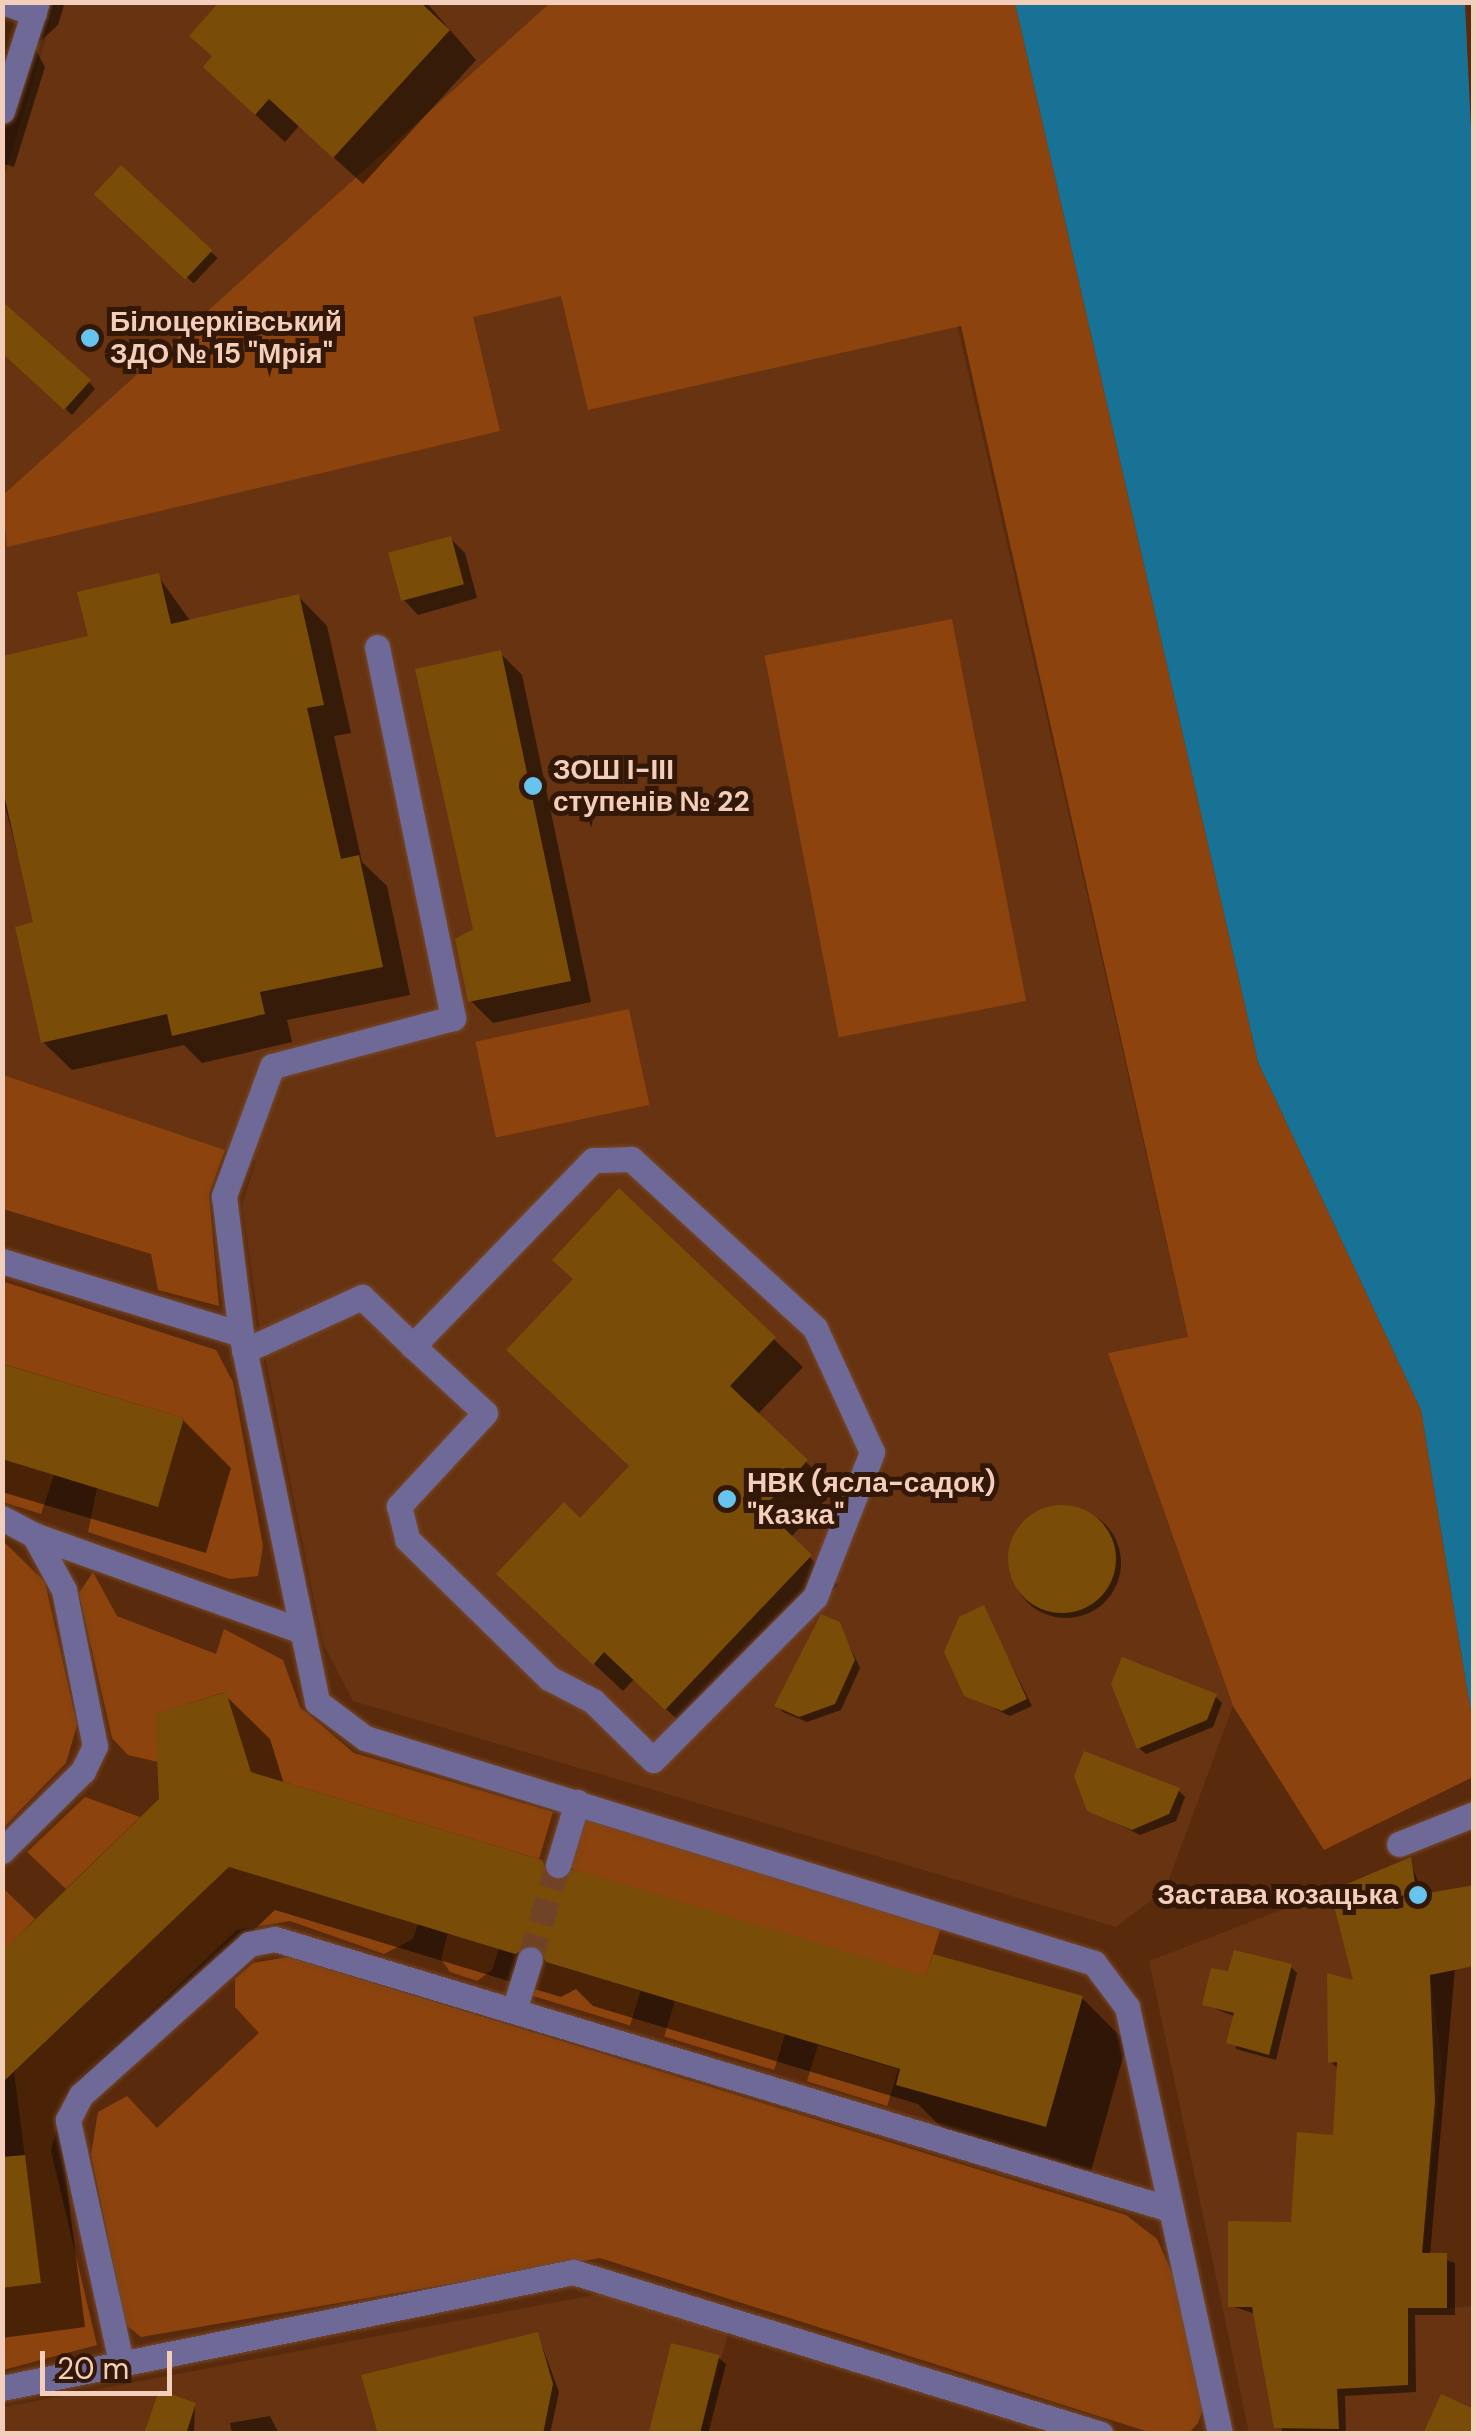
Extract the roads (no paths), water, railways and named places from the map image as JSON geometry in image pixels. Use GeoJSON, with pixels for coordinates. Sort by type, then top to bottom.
{"type":"FeatureCollection","features":[{"type":"Feature","properties":{"kind":"street"},"geometry":{"type":"LineString","coordinates":[[2,2],[36,8],[2,111]]}},
{"type":"Feature","properties":{"kind":"street"},"geometry":{"type":"LineString","coordinates":[[377,647],[453,1018],[272,1066],[224,1196],[242,1342],[296,1629],[317,1702],[337,1724],[1094,1963],[1128,2007],[1220,2434]]}},
{"type":"Feature","properties":{"kind":"street"},"geometry":{"type":"LineString","coordinates":[[2,1261],[242,1342],[362,1297],[485,1413],[399,1506],[406,1539],[549,1678],[594,1700],[653,1760],[815,1597],[872,1452],[815,1328],[631,1160],[593,1160],[414,1346]]}},
{"type":"Feature","properties":{"kind":"street"},"geometry":{"type":"LineString","coordinates":[[2,1518],[34,1535],[296,1629]]}},
{"type":"Feature","properties":{"kind":"street"},"geometry":{"type":"LineString","coordinates":[[2,1851],[83,1771],[95,1746],[64,1590],[34,1535]]}},
{"type":"Feature","properties":{"kind":"street"},"geometry":{"type":"LineString","coordinates":[[558,1865],[577,1802]]}},
{"type":"Feature","properties":{"kind":"street"},"geometry":{"type":"LineString","coordinates":[[1399,1844],[1474,1814]]}},
{"type":"Feature","properties":{"kind":"street"},"geometry":{"type":"LineString","coordinates":[[121,2362],[68,2120],[81,2095],[249,1944],[275,1939],[515,2007],[1170,2209]]}},
{"type":"Feature","properties":{"kind":"street"},"geometry":{"type":"LineString","coordinates":[[515,2007],[530,1959]]}},
{"type":"Feature","properties":{"kind":"street"},"geometry":{"type":"LineString","coordinates":[[2,2388],[573,2272],[1101,2434]]}},
{"type":"Feature","properties":{"kind":"water"},"geometry":{"type":"Polygon","coordinates":[[[1015,3],[1465,3],[1474,192],[1473,1724],[1421,1410],[1258,1062],[1015,3]]]}},
{"type":"Feature","properties":{"kind":"tunnel"},"geometry":{"type":"LineString","coordinates":[[530,1959],[558,1865]]}},
{"type":"Feature","properties":{"kind":"place","name":"Білоцерківський ЗДО № 15 \"Мрія\""},"geometry":{"type":"Point","coordinates":[90,338]}},
{"type":"Feature","properties":{"kind":"place","name":"ЗОШ І-ІІІ ступенів № 22"},"geometry":{"type":"Point","coordinates":[533,786]}},
{"type":"Feature","properties":{"kind":"place","name":"НВК (ясла-садок) \"Казка\""},"geometry":{"type":"Point","coordinates":[727,1499]}},
{"type":"Feature","properties":{"kind":"place","name":"Застава козацька"},"geometry":{"type":"Point","coordinates":[1418,1895]}}]}
